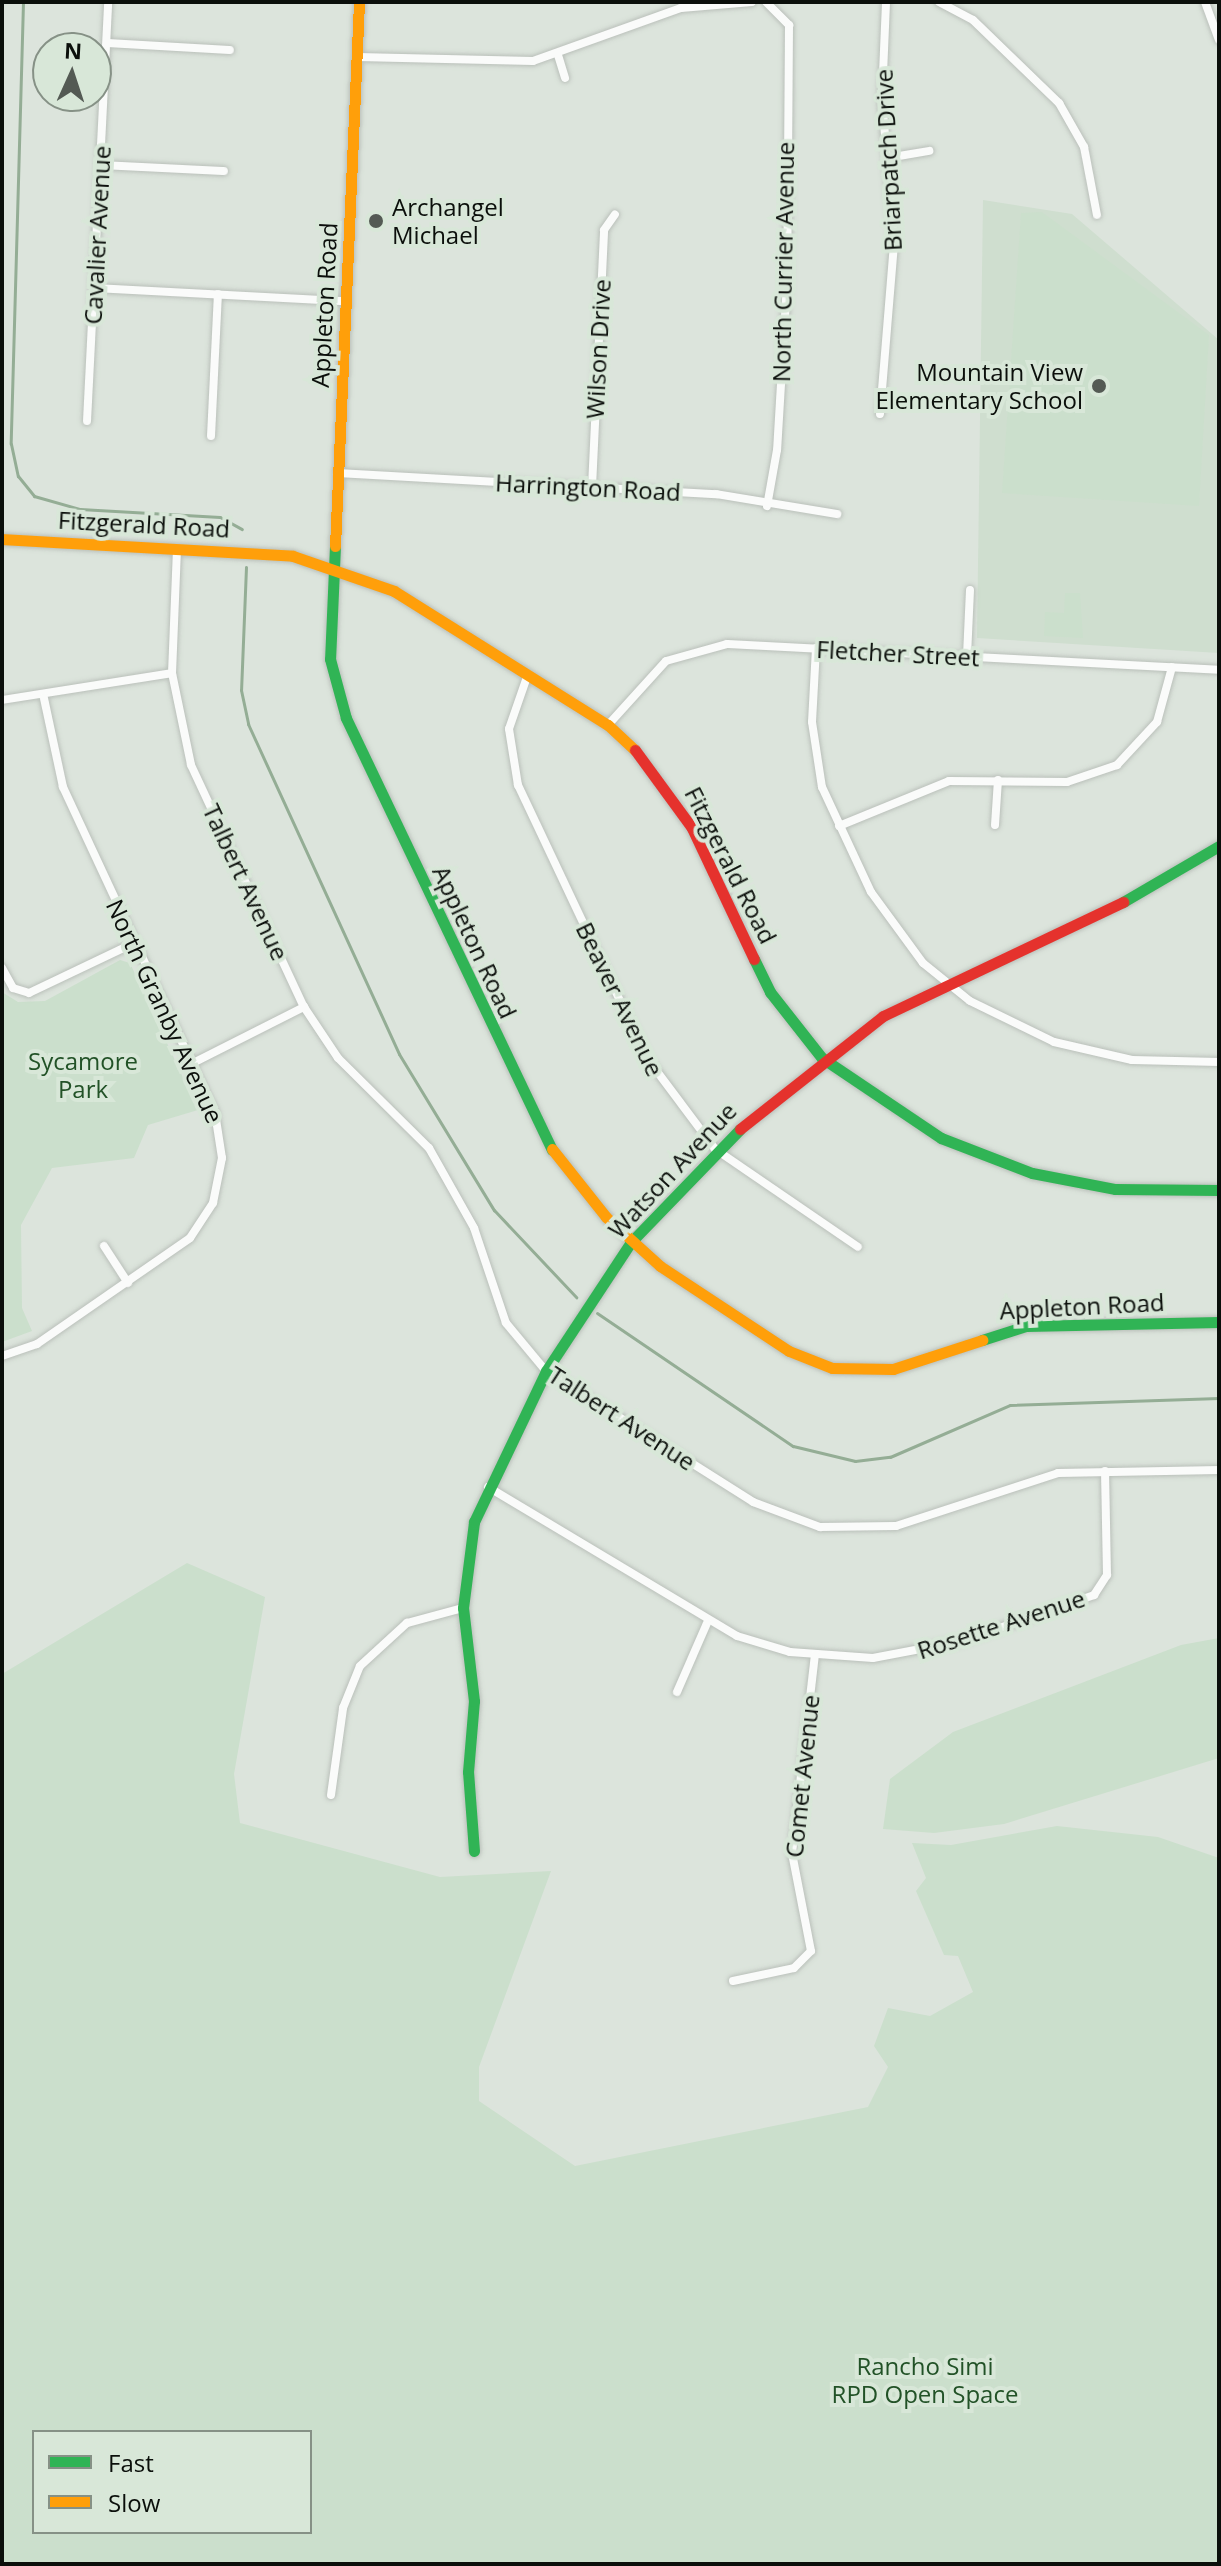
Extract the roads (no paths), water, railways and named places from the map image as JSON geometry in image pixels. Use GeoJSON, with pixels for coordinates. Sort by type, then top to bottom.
{"type":"FeatureCollection","features":[{"type":"Feature","properties":{"kind":"street","name":"Cavalier Avenue"},"geometry":{"type":"LineString","coordinates":[[107,32],[108,2]]}},
{"type":"Feature","properties":{"kind":"street","name":"Appleton Road"},"geometry":{"type":"LineString","coordinates":[[359,2],[330,659],[346,718],[531,1114],[578,1186],[631,1242],[789,1351],[832,1368],[893,1369],[1026,1326],[1219,1322]]}},
{"type":"Feature","properties":{"kind":"street"},"geometry":{"type":"LineString","coordinates":[[358,57],[500,64],[558,55],[681,8],[752,2]]}},
{"type":"Feature","properties":{"kind":"street","name":"North Currier Avenue"},"geometry":{"type":"LineString","coordinates":[[766,2],[786,17],[787,283],[767,506]]}},
{"type":"Feature","properties":{"kind":"street","name":"Briarpatch Drive"},"geometry":{"type":"LineString","coordinates":[[880,414],[894,242],[887,158],[886,2]]}},
{"type":"Feature","properties":{"kind":"street"},"geometry":{"type":"LineString","coordinates":[[939,2],[982,27],[1059,103],[1084,147],[1097,215]]}},
{"type":"Feature","properties":{"kind":"street"},"geometry":{"type":"LineString","coordinates":[[1219,3],[1205,4],[1219,40]]}},
{"type":"Feature","properties":{"kind":"street"},"geometry":{"type":"LineString","coordinates":[[112,43],[230,50]]}},
{"type":"Feature","properties":{"kind":"street"},"geometry":{"type":"LineString","coordinates":[[558,55],[565,78]]}},
{"type":"Feature","properties":{"kind":"street","name":"Cavalier Avenue"},"geometry":{"type":"LineString","coordinates":[[87,421],[103,112]]}},
{"type":"Feature","properties":{"kind":"street"},"geometry":{"type":"LineString","coordinates":[[887,158],[929,151]]}},
{"type":"Feature","properties":{"kind":"street"},"geometry":{"type":"LineString","coordinates":[[100,165],[224,171]]}},
{"type":"Feature","properties":{"kind":"street","name":"Wilson Drive"},"geometry":{"type":"LineString","coordinates":[[592,487],[604,230],[615,214]]}},
{"type":"Feature","properties":{"kind":"street"},"geometry":{"type":"LineString","coordinates":[[94,288],[346,301]]}},
{"type":"Feature","properties":{"kind":"street"},"geometry":{"type":"LineString","coordinates":[[211,436],[218,294]]}},
{"type":"Feature","properties":{"kind":"street","name":"Harrington Road"},"geometry":{"type":"LineString","coordinates":[[337,473],[716,494],[767,506],[837,514]]}},
{"type":"Feature","properties":{"kind":"street","name":"Fitzgerald Road"},"geometry":{"type":"LineString","coordinates":[[2,539],[177,549],[333,565],[394,591],[608,725],[676,799],[770,992],[822,1058],[982,1158],[1115,1189],[1219,1190]]}},
{"type":"Feature","properties":{"kind":"street","name":"Talbert Avenue"},"geometry":{"type":"LineString","coordinates":[[177,549],[172,673],[191,765],[304,1007],[338,1058],[429,1148],[474,1228],[506,1323],[546,1371],[753,1502],[820,1527],[896,1526],[1023,1479],[1105,1471],[1219,1470]]}},
{"type":"Feature","properties":{"kind":"street"},"geometry":{"type":"LineString","coordinates":[[967,656],[970,590]]}},
{"type":"Feature","properties":{"kind":"street","name":"Fletcher Street"},"geometry":{"type":"LineString","coordinates":[[608,725],[648,675],[686,652],[727,644],[1219,670]]}},
{"type":"Feature","properties":{"kind":"street"},"geometry":{"type":"LineString","coordinates":[[816,648],[814,751],[839,826],[891,925],[943,982],[1054,1042],[1132,1060],[1219,1062]]}},
{"type":"Feature","properties":{"kind":"street"},"geometry":{"type":"LineString","coordinates":[[839,826],[925,787],[998,780],[1067,782],[1117,765],[1157,722],[1172,667]]}},
{"type":"Feature","properties":{"kind":"street"},"geometry":{"type":"LineString","coordinates":[[2,700],[44,698],[172,673]]}},
{"type":"Feature","properties":{"kind":"street","name":"Beaver Avenue"},"geometry":{"type":"LineString","coordinates":[[528,674],[509,729],[518,785],[647,1058],[715,1149],[858,1247]]}},
{"type":"Feature","properties":{"kind":"street","name":"North Granby Avenue"},"geometry":{"type":"LineString","coordinates":[[2,1356],[37,1344],[190,1238],[220,1181],[222,1135],[63,787],[44,698]]}},
{"type":"Feature","properties":{"kind":"street"},"geometry":{"type":"LineString","coordinates":[[995,825],[998,780]]}},
{"type":"Feature","properties":{"kind":"street","name":"Watson Avenue"},"geometry":{"type":"LineString","coordinates":[[474,1851],[468,1783],[474,1701],[463,1608],[474,1522],[488,1487],[546,1371],[631,1242],[715,1149],[822,1058],[943,982],[1170,881],[1219,848]]}},
{"type":"Feature","properties":{"kind":"street"},"geometry":{"type":"LineString","coordinates":[[2,968],[21,992],[38,991],[134,943]]}},
{"type":"Feature","properties":{"kind":"street"},"geometry":{"type":"LineString","coordinates":[[191,1064],[304,1007]]}},
{"type":"Feature","properties":{"kind":"street"},"geometry":{"type":"LineString","coordinates":[[104,1246],[128,1283]]}},
{"type":"Feature","properties":{"kind":"street","name":"Rosette Avenue"},"geometry":{"type":"LineString","coordinates":[[488,1487],[707,1623],[815,1655],[928,1650],[1094,1595],[1107,1575],[1105,1471]]}},
{"type":"Feature","properties":{"kind":"street"},"geometry":{"type":"LineString","coordinates":[[331,1795],[343,1708],[360,1666],[407,1623],[463,1608]]}},
{"type":"Feature","properties":{"kind":"street"},"geometry":{"type":"LineString","coordinates":[[677,1692],[707,1623]]}},
{"type":"Feature","properties":{"kind":"street","name":"Comet Avenue"},"geometry":{"type":"LineString","coordinates":[[733,1981],[794,1968],[811,1951],[792,1853],[815,1655]]}},
{"type":"Feature","properties":{"kind":"waterway"},"geometry":{"type":"LineString","coordinates":[[23,2],[11,444],[18,476],[34,496],[80,509],[220,517],[242,529]]}},
{"type":"Feature","properties":{"kind":"waterway"},"geometry":{"type":"LineString","coordinates":[[246,567],[241,690],[248,724],[399,1054],[494,1210],[576,1297]]}},
{"type":"Feature","properties":{"kind":"waterway"},"geometry":{"type":"LineString","coordinates":[[597,1313],[793,1446],[855,1461],[890,1457],[1010,1405],[1219,1398]]}},
{"type":"Feature","properties":{"kind":"place","name":"Archangel Michael"},"geometry":{"type":"Point","coordinates":[376,221]}},
{"type":"Feature","properties":{"kind":"place","name":"Mountain View Elementary School"},"geometry":{"type":"Point","coordinates":[1099,386]}},
{"type":"Feature","properties":{"kind":"park label","name":"Sycamore Park"},"geometry":{"type":"Point","coordinates":[83,1075]}},
{"type":"Feature","properties":{"kind":"park label","name":"Rancho Simi RPD Open Space"},"geometry":{"type":"Point","coordinates":[925,2380]}}]}
